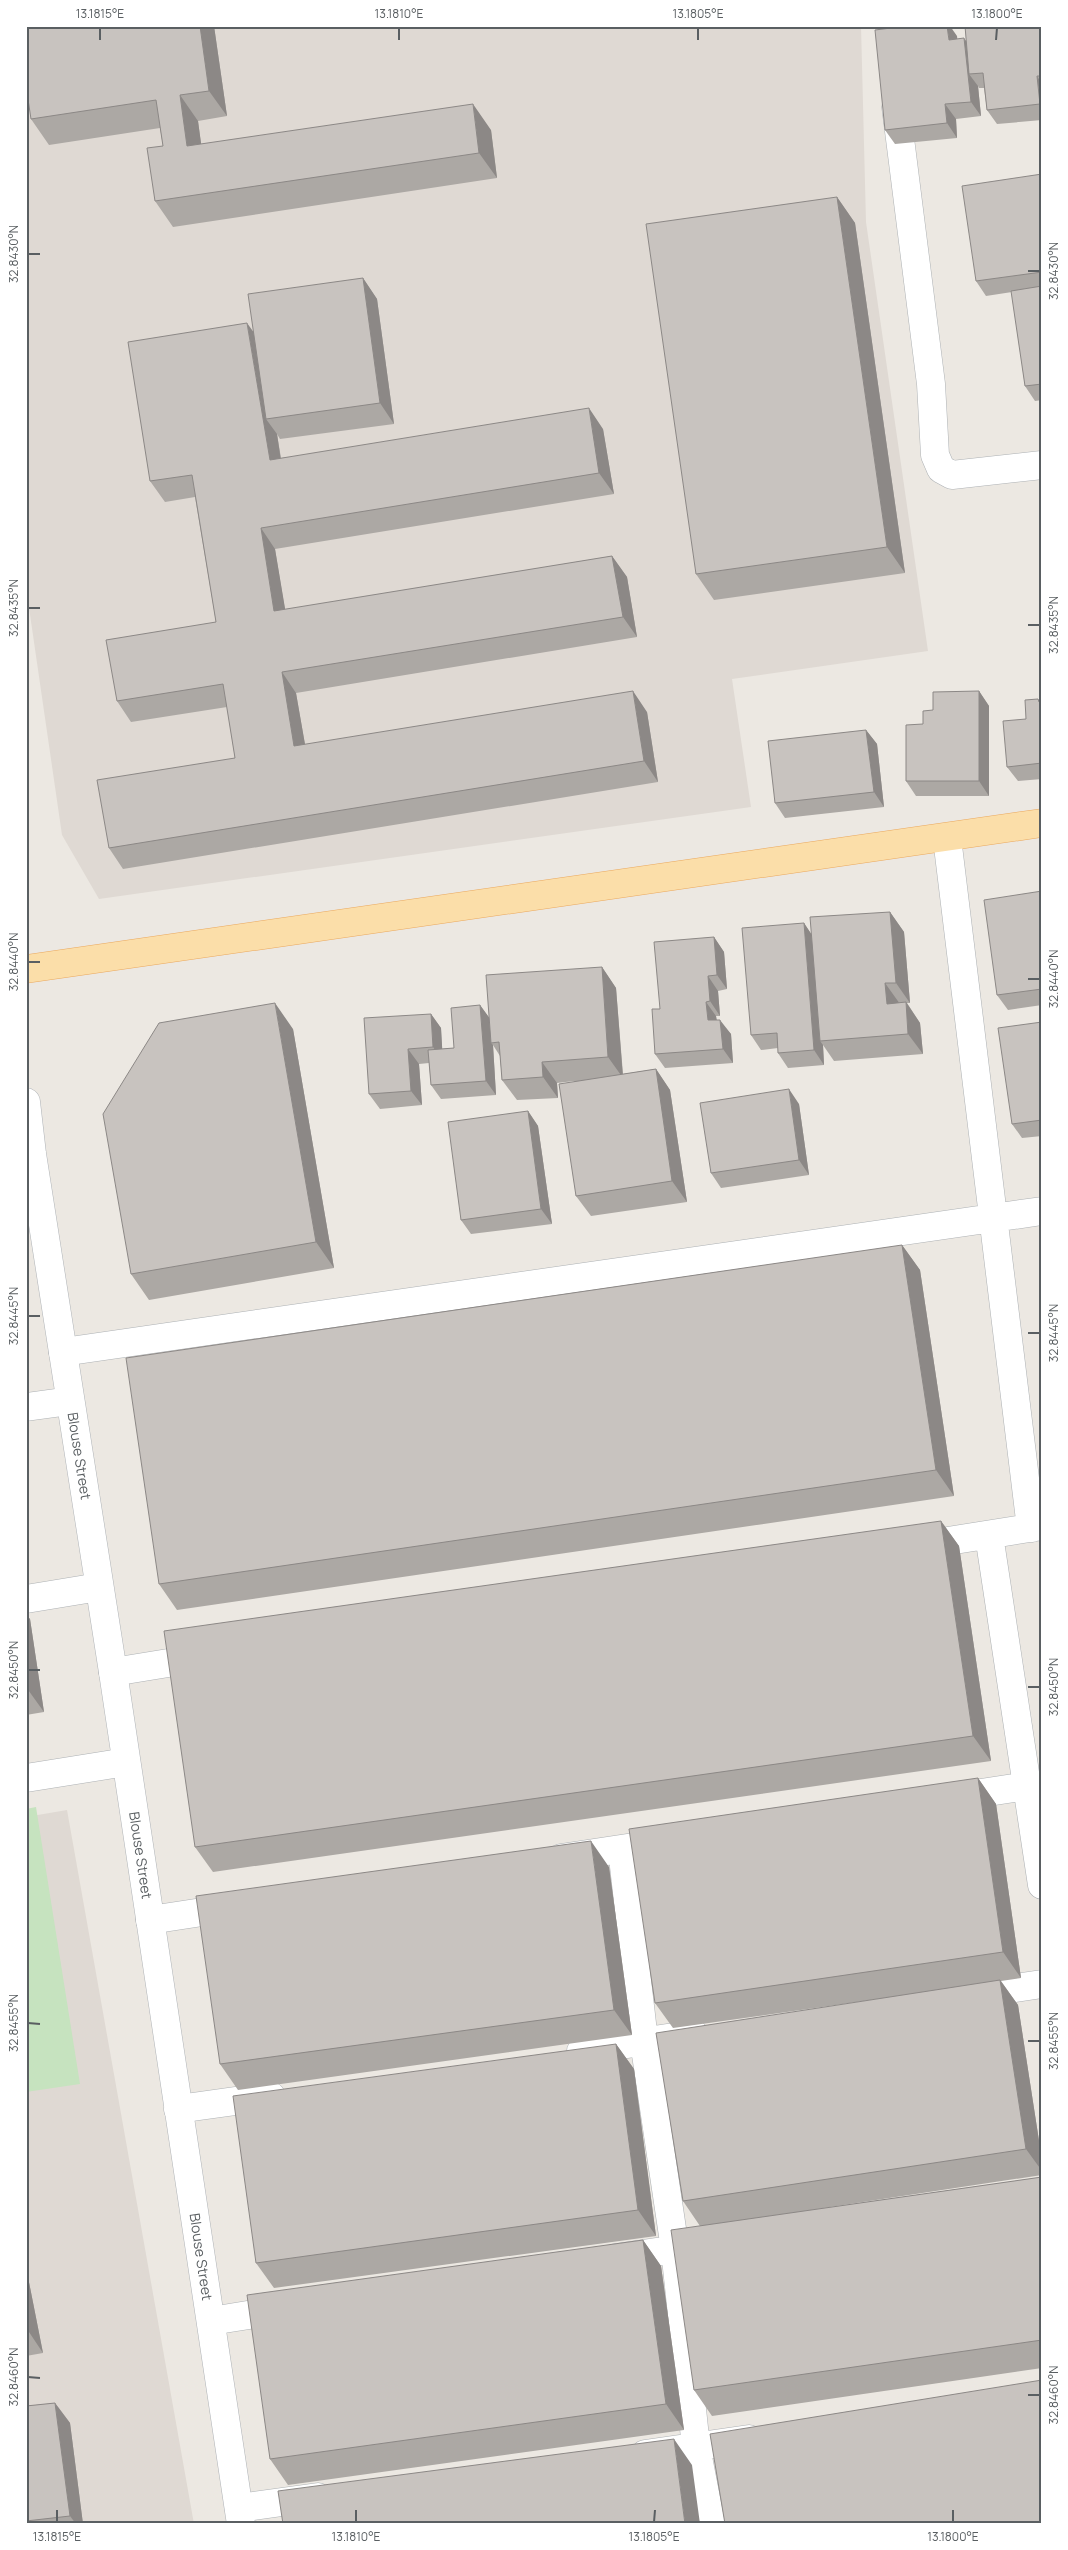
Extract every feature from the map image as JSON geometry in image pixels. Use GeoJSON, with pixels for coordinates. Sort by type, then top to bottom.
{"type":"FeatureCollection","features":[{"type":"Feature","properties":{"kind":"main road"},"geometry":{"type":"LineString","coordinates":[[26,969],[1042,823]]}},
{"type":"Feature","properties":{"kind":"street"},"geometry":{"type":"LineString","coordinates":[[894,84],[931,384],[935,455],[941,469],[952,475],[1042,465]]}},
{"type":"Feature","properties":{"kind":"street"},"geometry":{"type":"LineString","coordinates":[[891,1550],[1037,1527],[994,1219],[947,838]]}},
{"type":"Feature","properties":{"kind":"street","name":"Blouse Street"},"geometry":{"type":"LineString","coordinates":[[26,1102],[35,1205],[63,1352],[240,2516]]}},
{"type":"Feature","properties":{"kind":"street"},"geometry":{"type":"LineString","coordinates":[[63,1352],[994,1219],[1042,1210]]}},
{"type":"Feature","properties":{"kind":"street"},"geometry":{"type":"LineString","coordinates":[[26,1407],[70,1401]]}},
{"type":"Feature","properties":{"kind":"street"},"geometry":{"type":"LineString","coordinates":[[990,1535],[1042,1885]]}},
{"type":"Feature","properties":{"kind":"street"},"geometry":{"type":"LineString","coordinates":[[26,1599],[99,1587]]}},
{"type":"Feature","properties":{"kind":"street"},"geometry":{"type":"LineString","coordinates":[[113,1672],[231,1653]]}},
{"type":"Feature","properties":{"kind":"street"},"geometry":{"type":"LineString","coordinates":[[26,1778],[126,1762]]}},
{"type":"Feature","properties":{"kind":"street"},"geometry":{"type":"LineString","coordinates":[[928,1802],[1027,1786]]}},
{"type":"Feature","properties":{"kind":"street"},"geometry":{"type":"LineString","coordinates":[[534,1862],[692,1838]]}},
{"type":"Feature","properties":{"kind":"street"},"geometry":{"type":"LineString","coordinates":[[622,1849],[644,2041],[675,2249],[696,2447],[711,2524]]}},
{"type":"Feature","properties":{"kind":"street"},"geometry":{"type":"LineString","coordinates":[[150,1920],[258,1904]]}},
{"type":"Feature","properties":{"kind":"street"},"geometry":{"type":"LineString","coordinates":[[945,1998],[1042,1984]]}},
{"type":"Feature","properties":{"kind":"street"},"geometry":{"type":"LineString","coordinates":[[557,2054],[722,2030]]}},
{"type":"Feature","properties":{"kind":"street"},"geometry":{"type":"LineString","coordinates":[[178,2109],[295,2092]]}},
{"type":"Feature","properties":{"kind":"street"},"geometry":{"type":"LineString","coordinates":[[586,2262],[733,2240]]}},
{"type":"Feature","properties":{"kind":"street"},"geometry":{"type":"LineString","coordinates":[[211,2321],[310,2306]]}},
{"type":"Feature","properties":{"kind":"street"},"geometry":{"type":"LineString","coordinates":[[618,2458],[775,2435]]}},
{"type":"Feature","properties":{"kind":"street"},"geometry":{"type":"LineString","coordinates":[[240,2516],[346,2494]]}},
{"type":"Feature","properties":{"kind":"shaded area"},"geometry":{"type":"Polygon","coordinates":[[[26,26],[861,26],[866,222],[928,651],[732,679],[751,807],[99,899],[62,835],[26,587],[26,26]]]}},
{"type":"Feature","properties":{"kind":"shaded area"},"geometry":{"type":"Polygon","coordinates":[[[67,1810],[194,2524],[26,2524],[26,1817],[67,1810]]]}},
{"type":"Feature","properties":{"kind":"green space"},"geometry":{"type":"Polygon","coordinates":[[[36,1807],[80,2084],[26,2092],[26,1809],[36,1807]]]}},
{"type":"Feature","properties":{"kind":"building"},"geometry":{"type":"Polygon","coordinates":[[[26,26],[200,26],[209,91],[180,95],[187,146],[473,104],[479,153],[155,201],[147,148],[163,146],[156,100],[31,119],[26,86],[26,26]]]}},
{"type":"Feature","properties":{"kind":"building"},"geometry":{"type":"Polygon","coordinates":[[[907,26],[947,26],[949,40],[964,38],[971,102],[945,104],[947,123],[885,130],[875,30],[907,26]]]}},
{"type":"Feature","properties":{"kind":"building"},"geometry":{"type":"Polygon","coordinates":[[[965,26],[1042,26],[1042,76],[1037,76],[1040,104],[987,110],[983,73],[969,74],[965,26]]]}},
{"type":"Feature","properties":{"kind":"building"},"geometry":{"type":"Polygon","coordinates":[[[1042,174],[1042,272],[976,281],[962,186],[1042,174]]]}},
{"type":"Feature","properties":{"kind":"building"},"geometry":{"type":"Polygon","coordinates":[[[837,197],[887,547],[696,574],[646,224],[837,197]]]}},
{"type":"Feature","properties":{"kind":"building"},"geometry":{"type":"Polygon","coordinates":[[[363,278],[380,403],[266,419],[248,294],[363,278]]]}},
{"type":"Feature","properties":{"kind":"building"},"geometry":{"type":"Polygon","coordinates":[[[1042,286],[1042,384],[1025,386],[1011,291],[1042,286]]]}},
{"type":"Feature","properties":{"kind":"building"},"geometry":{"type":"Polygon","coordinates":[[[247,323],[270,460],[589,408],[599,473],[261,528],[274,611],[612,556],[623,617],[282,672],[294,746],[633,691],[644,761],[109,848],[97,780],[235,758],[223,684],[117,701],[106,640],[216,622],[192,475],[150,481],[128,342],[247,323]]]}},
{"type":"Feature","properties":{"kind":"building"},"geometry":{"type":"Polygon","coordinates":[[[979,691],[979,781],[906,781],[906,725],[923,724],[923,711],[933,710],[933,692],[979,691]]]}},
{"type":"Feature","properties":{"kind":"building"},"geometry":{"type":"Polygon","coordinates":[[[1038,699],[1039,702],[1042,702],[1042,763],[1007,767],[1003,721],[1026,719],[1025,700],[1038,699]]]}},
{"type":"Feature","properties":{"kind":"building"},"geometry":{"type":"Polygon","coordinates":[[[866,730],[874,792],[775,803],[768,741],[866,730]]]}},
{"type":"Feature","properties":{"kind":"building"},"geometry":{"type":"Polygon","coordinates":[[[1042,891],[1042,989],[997,995],[984,900],[1042,891]]]}},
{"type":"Feature","properties":{"kind":"building"},"geometry":{"type":"Polygon","coordinates":[[[890,912],[896,983],[885,983],[887,1004],[906,1002],[908,1034],[820,1041],[810,917],[890,912]]]}},
{"type":"Feature","properties":{"kind":"building"},"geometry":{"type":"Polygon","coordinates":[[[804,923],[814,1050],[778,1053],[777,1033],[751,1035],[742,928],[804,923]]]}},
{"type":"Feature","properties":{"kind":"building"},"geometry":{"type":"Polygon","coordinates":[[[714,937],[717,975],[708,976],[710,1001],[706,1002],[708,1020],[720,1020],[723,1049],[655,1054],[652,1009],[660,1009],[654,942],[714,937]]]}},
{"type":"Feature","properties":{"kind":"building"},"geometry":{"type":"Polygon","coordinates":[[[602,967],[608,1057],[542,1062],[543,1077],[502,1080],[499,1042],[491,1043],[486,975],[602,967]]]}},
{"type":"Feature","properties":{"kind":"building"},"geometry":{"type":"Polygon","coordinates":[[[275,1003],[316,1242],[131,1274],[103,1114],[159,1023],[275,1003]]]}},
{"type":"Feature","properties":{"kind":"building"},"geometry":{"type":"Polygon","coordinates":[[[480,1005],[486,1081],[431,1085],[428,1050],[454,1048],[451,1008],[480,1005]]]}},
{"type":"Feature","properties":{"kind":"building"},"geometry":{"type":"Polygon","coordinates":[[[431,1014],[433,1047],[408,1049],[411,1091],[369,1094],[364,1018],[431,1014]]]}},
{"type":"Feature","properties":{"kind":"building"},"geometry":{"type":"Polygon","coordinates":[[[1042,1022],[1042,1120],[1012,1124],[998,1028],[1042,1022]]]}},
{"type":"Feature","properties":{"kind":"building"},"geometry":{"type":"Polygon","coordinates":[[[656,1069],[672,1181],[576,1196],[559,1084],[656,1069]]]}},
{"type":"Feature","properties":{"kind":"building"},"geometry":{"type":"Polygon","coordinates":[[[789,1089],[799,1160],[711,1173],[700,1103],[789,1089]]]}},
{"type":"Feature","properties":{"kind":"building"},"geometry":{"type":"Polygon","coordinates":[[[528,1111],[541,1209],[461,1220],[448,1122],[528,1111]]]}},
{"type":"Feature","properties":{"kind":"building"},"geometry":{"type":"Polygon","coordinates":[[[902,1245],[936,1470],[159,1584],[126,1358],[902,1245]]]}},
{"type":"Feature","properties":{"kind":"building"},"geometry":{"type":"Polygon","coordinates":[[[941,1521],[973,1736],[195,1847],[164,1631],[941,1521]]]}},
{"type":"Feature","properties":{"kind":"building"},"geometry":{"type":"Polygon","coordinates":[[[978,1778],[1003,1952],[655,2003],[629,1829],[978,1778]]]}},
{"type":"Feature","properties":{"kind":"building"},"geometry":{"type":"Polygon","coordinates":[[[591,1841],[614,2010],[220,2064],[196,1896],[591,1841]]]}},
{"type":"Feature","properties":{"kind":"building"},"geometry":{"type":"Polygon","coordinates":[[[1000,1980],[1026,2149],[683,2201],[656,2033],[1000,1980]]]}},
{"type":"Feature","properties":{"kind":"building"},"geometry":{"type":"Polygon","coordinates":[[[616,2044],[638,2210],[256,2263],[233,2096],[616,2044]]]}},
{"type":"Feature","properties":{"kind":"building"},"geometry":{"type":"Polygon","coordinates":[[[1042,2177],[1042,2340],[694,2390],[671,2230],[1042,2177]]]}},
{"type":"Feature","properties":{"kind":"building"},"geometry":{"type":"Polygon","coordinates":[[[643,2240],[666,2404],[270,2459],[247,2295],[643,2240]]]}},
{"type":"Feature","properties":{"kind":"building"},"geometry":{"type":"Polygon","coordinates":[[[26,2320],[29,2332],[26,2333],[26,2320]]]}},
{"type":"Feature","properties":{"kind":"building"},"geometry":{"type":"Polygon","coordinates":[[[1042,2380],[1042,2524],[725,2524],[710,2434],[1042,2380]]]}},
{"type":"Feature","properties":{"kind":"building"},"geometry":{"type":"Polygon","coordinates":[[[55,2403],[70,2516],[26,2521],[26,2406],[55,2403]]]}},
{"type":"Feature","properties":{"kind":"building"},"geometry":{"type":"Polygon","coordinates":[[[674,2439],[685,2524],[283,2524],[278,2491],[674,2439]]]}}]}
